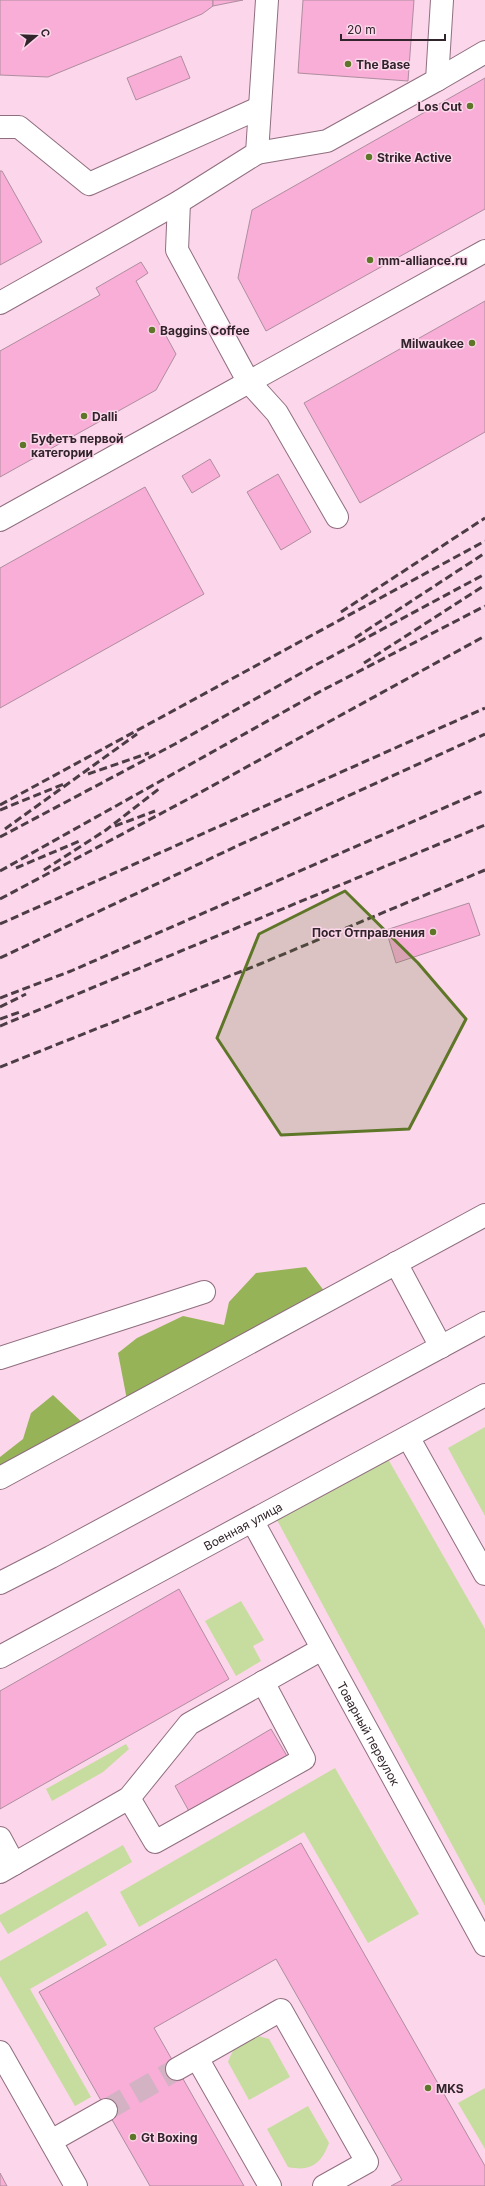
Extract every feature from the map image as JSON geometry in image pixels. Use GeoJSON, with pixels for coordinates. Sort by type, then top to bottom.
{"type":"FeatureCollection","features":[{"type":"Feature","properties":{"kind":"street"},"geometry":{"type":"LineString","coordinates":[[257,153],[267,0]]}},
{"type":"Feature","properties":{"kind":"street"},"geometry":{"type":"LineString","coordinates":[[437,80],[442,0]]}},
{"type":"Feature","properties":{"kind":"street"},"geometry":{"type":"LineString","coordinates":[[0,303],[179,202],[257,153],[327,141],[485,52]]}},
{"type":"Feature","properties":{"kind":"street"},"geometry":{"type":"LineString","coordinates":[[0,127],[19,127],[89,184],[259,108]]}},
{"type":"Feature","properties":{"kind":"street"},"geometry":{"type":"LineString","coordinates":[[179,202],[177,250],[248,381],[277,413],[337,517]]}},
{"type":"Feature","properties":{"kind":"street"},"geometry":{"type":"LineString","coordinates":[[0,520],[248,381],[485,251]]}},
{"type":"Feature","properties":{"kind":"street"},"geometry":{"type":"LineString","coordinates":[[0,1478],[485,1215]]}},
{"type":"Feature","properties":{"kind":"street"},"geometry":{"type":"LineString","coordinates":[[396,1263],[441,1346]]}},
{"type":"Feature","properties":{"kind":"street"},"geometry":{"type":"LineString","coordinates":[[0,1358],[204,1292]]}},
{"type":"Feature","properties":{"kind":"street"},"geometry":{"type":"LineString","coordinates":[[0,1582],[51,1557],[485,1323]]}},
{"type":"Feature","properties":{"kind":"street","name":"Военная улица"},"geometry":{"type":"LineString","coordinates":[[0,1657],[253,1522],[485,1395]]}},
{"type":"Feature","properties":{"kind":"street"},"geometry":{"type":"LineString","coordinates":[[408,1437],[485,1574]]}},
{"type":"Feature","properties":{"kind":"street","name":"Товарный переулок"},"geometry":{"type":"LineString","coordinates":[[253,1522],[485,1946]]}},
{"type":"Feature","properties":{"kind":"street"},"geometry":{"type":"LineString","coordinates":[[0,1838],[7,1868],[129,1798],[189,1724],[322,1649]]}},
{"type":"Feature","properties":{"kind":"street"},"geometry":{"type":"LineString","coordinates":[[129,1798],[155,1842],[304,1759],[262,1682]]}},
{"type":"Feature","properties":{"kind":"street"},"geometry":{"type":"LineString","coordinates":[[177,2069],[281,2010],[367,2162],[324,2186]]}},
{"type":"Feature","properties":{"kind":"street"},"geometry":{"type":"LineString","coordinates":[[0,2052],[76,2186]]}},
{"type":"Feature","properties":{"kind":"street"},"geometry":{"type":"LineString","coordinates":[[197,2058],[270,2186]]}},
{"type":"Feature","properties":{"kind":"street"},"geometry":{"type":"LineString","coordinates":[[51,2141],[106,2110]]}},
{"type":"Feature","properties":{"kind":"highlighted area"},"geometry":{"type":"Polygon","coordinates":[[[345,891],[418,963],[466,1019],[409,1129],[281,1135],[217,1038],[259,934],[345,891]]]}},
{"type":"Feature","properties":{"kind":"green space"},"geometry":{"type":"Polygon","coordinates":[[[306,1267],[325,1292],[0,1488],[0,1457],[23,1439],[31,1413],[53,1395],[85,1425],[127,1400],[118,1353],[137,1338],[183,1316],[224,1325],[229,1302],[256,1273],[306,1267]]]}},
{"type":"Feature","properties":{"kind":"green space"},"geometry":{"type":"Polygon","coordinates":[[[485,1427],[485,1516],[448,1448],[485,1427]]]}},
{"type":"Feature","properties":{"kind":"green space"},"geometry":{"type":"Polygon","coordinates":[[[388,1459],[485,1629],[485,1906],[277,1520],[388,1459]]]}},
{"type":"Feature","properties":{"kind":"green space"},"geometry":{"type":"Polygon","coordinates":[[[241,1601],[264,1640],[253,1646],[261,1661],[236,1676],[205,1621],[241,1601]]]}},
{"type":"Feature","properties":{"kind":"green space"},"geometry":{"type":"Polygon","coordinates":[[[126,1744],[129,1749],[103,1772],[52,1801],[46,1789],[126,1744]]]}},
{"type":"Feature","properties":{"kind":"green space"},"geometry":{"type":"Polygon","coordinates":[[[335,1768],[419,1914],[368,1943],[304,1832],[139,1927],[120,1892],[335,1768]]]}},
{"type":"Feature","properties":{"kind":"green space"},"geometry":{"type":"Polygon","coordinates":[[[123,1845],[132,1862],[8,1934],[0,1921],[0,1915],[123,1845]]]}},
{"type":"Feature","properties":{"kind":"green space"},"geometry":{"type":"Polygon","coordinates":[[[87,1911],[107,1945],[30,1989],[91,2097],[75,2106],[0,1976],[0,1961],[87,1911]]]}},
{"type":"Feature","properties":{"kind":"green space"},"geometry":{"type":"Polygon","coordinates":[[[258,2036],[269,2039],[290,2077],[249,2100],[228,2062],[233,2051],[239,2044],[258,2036]]]}},
{"type":"Feature","properties":{"kind":"green space"},"geometry":{"type":"Polygon","coordinates":[[[485,2088],[485,2149],[458,2103],[485,2088]]]}},
{"type":"Feature","properties":{"kind":"green space"},"geometry":{"type":"Polygon","coordinates":[[[308,2106],[329,2143],[319,2161],[314,2165],[303,2168],[288,2167],[267,2129],[308,2106]]]}},
{"type":"Feature","properties":{"kind":"building"},"geometry":{"type":"Polygon","coordinates":[[[0,0],[213,0],[213,6],[202,14],[48,77],[0,75],[0,0]]]}},
{"type":"Feature","properties":{"kind":"building"},"geometry":{"type":"Polygon","coordinates":[[[213,0],[243,0],[213,6],[213,0]]]}},
{"type":"Feature","properties":{"kind":"building"},"geometry":{"type":"Polygon","coordinates":[[[303,0],[414,0],[408,81],[298,73],[303,0]]]}},
{"type":"Feature","properties":{"kind":"building"},"geometry":{"type":"Polygon","coordinates":[[[181,56],[190,78],[136,100],[127,78],[181,56]]]}},
{"type":"Feature","properties":{"kind":"building"},"geometry":{"type":"Polygon","coordinates":[[[485,78],[485,209],[266,331],[238,278],[252,210],[485,78]]]}},
{"type":"Feature","properties":{"kind":"building"},"geometry":{"type":"Polygon","coordinates":[[[0,171],[2,171],[42,242],[0,265],[0,171]]]}},
{"type":"Feature","properties":{"kind":"building"},"geometry":{"type":"Polygon","coordinates":[[[141,262],[148,273],[136,281],[176,354],[156,390],[0,477],[0,351],[100,295],[96,288],[141,262]]]}},
{"type":"Feature","properties":{"kind":"building"},"geometry":{"type":"Polygon","coordinates":[[[485,301],[485,432],[360,503],[304,403],[485,301]]]}},
{"type":"Feature","properties":{"kind":"building"},"geometry":{"type":"Polygon","coordinates":[[[210,459],[220,476],[192,493],[182,476],[210,459]]]}},
{"type":"Feature","properties":{"kind":"building"},"geometry":{"type":"Polygon","coordinates":[[[278,474],[311,532],[281,550],[247,492],[278,474]]]}},
{"type":"Feature","properties":{"kind":"building"},"geometry":{"type":"Polygon","coordinates":[[[145,487],[204,594],[0,708],[0,568],[145,487]]]}},
{"type":"Feature","properties":{"kind":"building","name":"Пост Отправления"},"geometry":{"type":"Polygon","coordinates":[[[469,903],[480,935],[396,963],[386,930],[469,903]]]}},
{"type":"Feature","properties":{"kind":"building"},"geometry":{"type":"Polygon","coordinates":[[[179,1589],[229,1679],[0,1809],[0,1691],[179,1589]]]}},
{"type":"Feature","properties":{"kind":"building"},"geometry":{"type":"Polygon","coordinates":[[[271,1729],[287,1756],[190,1813],[175,1786],[271,1729]]]}},
{"type":"Feature","properties":{"kind":"building"},"geometry":{"type":"Polygon","coordinates":[[[301,1843],[485,2166],[485,2186],[391,2186],[402,2180],[276,1959],[154,2028],[244,2186],[150,2186],[39,1992],[301,1843]]]}},
{"type":"Feature","properties":{"kind":"building"},"geometry":{"type":"Polygon","coordinates":[[[0,2173],[7,2186],[0,2186],[0,2173]]]}},
{"type":"Feature","properties":{"kind":"tunnel"},"geometry":{"type":"LineString","coordinates":[[106,2110],[177,2069]]}},
{"type":"Feature","properties":{"kind":"railway"},"geometry":{"type":"LineString","coordinates":[[341,612],[485,518]]}},
{"type":"Feature","properties":{"kind":"railway"},"geometry":{"type":"LineString","coordinates":[[0,805],[485,541]]}},
{"type":"Feature","properties":{"kind":"railway"},"geometry":{"type":"LineString","coordinates":[[355,638],[485,553]]}},
{"type":"Feature","properties":{"kind":"railway"},"geometry":{"type":"LineString","coordinates":[[0,837],[175,744],[312,667],[485,574]]}},
{"type":"Feature","properties":{"kind":"railway"},"geometry":{"type":"LineString","coordinates":[[364,663],[485,585]]}},
{"type":"Feature","properties":{"kind":"railway"},"geometry":{"type":"LineString","coordinates":[[0,871],[321,691],[485,606]]}},
{"type":"Feature","properties":{"kind":"railway"},"geometry":{"type":"LineString","coordinates":[[0,899],[192,797],[485,636]]}},
{"type":"Feature","properties":{"kind":"railway"},"geometry":{"type":"LineString","coordinates":[[0,924],[485,708]]}},
{"type":"Feature","properties":{"kind":"railway"},"geometry":{"type":"LineString","coordinates":[[5,829],[137,734]]}},
{"type":"Feature","properties":{"kind":"railway"},"geometry":{"type":"LineString","coordinates":[[0,958],[237,846],[485,734]]}},
{"type":"Feature","properties":{"kind":"railway"},"geometry":{"type":"LineString","coordinates":[[88,774],[149,753]]}},
{"type":"Feature","properties":{"kind":"railway"},"geometry":{"type":"LineString","coordinates":[[0,810],[64,784]]}},
{"type":"Feature","properties":{"kind":"railway"},"geometry":{"type":"LineString","coordinates":[[44,870],[106,830],[160,788]]}},
{"type":"Feature","properties":{"kind":"railway"},"geometry":{"type":"LineString","coordinates":[[0,998],[71,971],[485,790]]}},
{"type":"Feature","properties":{"kind":"railway"},"geometry":{"type":"LineString","coordinates":[[115,826],[155,811]]}},
{"type":"Feature","properties":{"kind":"railway"},"geometry":{"type":"LineString","coordinates":[[0,1026],[485,825]]}},
{"type":"Feature","properties":{"kind":"railway"},"geometry":{"type":"LineString","coordinates":[[16,868],[82,840]]}},
{"type":"Feature","properties":{"kind":"railway"},"geometry":{"type":"LineString","coordinates":[[0,1067],[260,964],[485,870]]}},
{"type":"Feature","properties":{"kind":"railway"},"geometry":{"type":"LineString","coordinates":[[0,1007],[26,994]]}},
{"type":"Feature","properties":{"kind":"railway"},"geometry":{"type":"LineString","coordinates":[[0,1019],[20,1012]]}},
{"type":"Feature","properties":{"kind":"place","name":"The Base"},"geometry":{"type":"Point","coordinates":[348,64]}},
{"type":"Feature","properties":{"kind":"place","name":"Los Cut"},"geometry":{"type":"Point","coordinates":[470,106]}},
{"type":"Feature","properties":{"kind":"place","name":"Strike Active"},"geometry":{"type":"Point","coordinates":[369,157]}},
{"type":"Feature","properties":{"kind":"place","name":"mm-alliance.ru"},"geometry":{"type":"Point","coordinates":[370,260]}},
{"type":"Feature","properties":{"kind":"place","name":"Baggins Coffee"},"geometry":{"type":"Point","coordinates":[152,330]}},
{"type":"Feature","properties":{"kind":"place","name":"Milwaukee"},"geometry":{"type":"Point","coordinates":[472,343]}},
{"type":"Feature","properties":{"kind":"place","name":"Dalli"},"geometry":{"type":"Point","coordinates":[84,416]}},
{"type":"Feature","properties":{"kind":"place","name":"Буфетъ первой категории"},"geometry":{"type":"Point","coordinates":[23,445]}},
{"type":"Feature","properties":{"kind":"place","name":"Пост Отправления"},"geometry":{"type":"Point","coordinates":[433,932]}},
{"type":"Feature","properties":{"kind":"place","name":"MKS"},"geometry":{"type":"Point","coordinates":[428,2088]}},
{"type":"Feature","properties":{"kind":"place","name":"Gt Boxing"},"geometry":{"type":"Point","coordinates":[133,2137]}}]}
